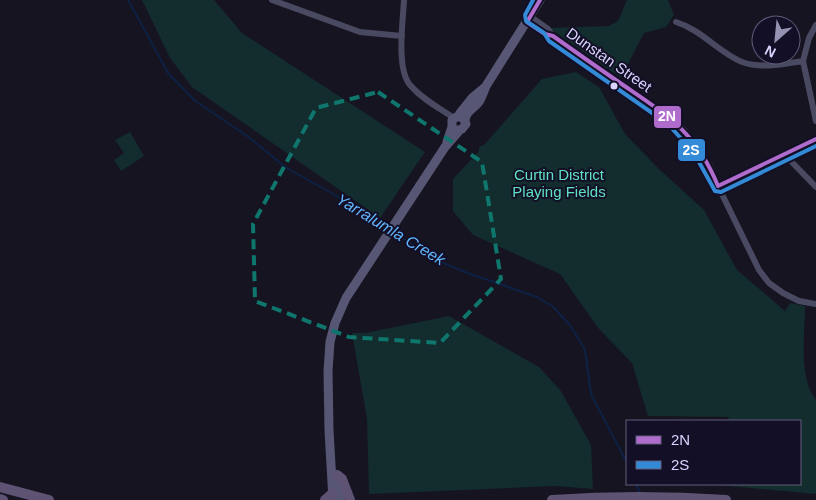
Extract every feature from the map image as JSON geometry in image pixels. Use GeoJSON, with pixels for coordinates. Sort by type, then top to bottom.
{"type":"FeatureCollection","features":[{"type":"Feature","properties":{"kind":"main road"},"geometry":{"type":"LineString","coordinates":[[333,498],[335,470],[328,407],[328,371],[330,342],[335,323],[346,298],[383,239],[445,147],[457,123],[465,118],[469,111],[480,101],[486,86],[540,0]]}},
{"type":"Feature","properties":{"kind":"main road"},"geometry":{"type":"LineString","coordinates":[[335,470],[342,479],[350,500]]}},
{"type":"Feature","properties":{"kind":"main road"},"geometry":{"type":"LineString","coordinates":[[0,486],[49,500]]}},
{"type":"Feature","properties":{"kind":"main road"},"geometry":{"type":"LineString","coordinates":[[552,500],[624,498],[726,500]]}},
{"type":"Feature","properties":{"kind":"street"},"geometry":{"type":"LineString","coordinates":[[272,0],[360,32],[402,36]]}},
{"type":"Feature","properties":{"kind":"street"},"geometry":{"type":"LineString","coordinates":[[404,0],[403,69],[408,83],[419,94],[457,123]]}},
{"type":"Feature","properties":{"kind":"street","name":"Dunstan Street"},"geometry":{"type":"LineString","coordinates":[[529,20],[545,34],[553,36],[672,119],[685,131],[710,166],[759,270],[769,283],[783,293],[799,301],[816,304]]}},
{"type":"Feature","properties":{"kind":"street"},"geometry":{"type":"LineString","coordinates":[[676,22],[697,31],[729,55],[742,62],[761,65],[803,61]]}},
{"type":"Feature","properties":{"kind":"street"},"geometry":{"type":"LineString","coordinates":[[816,25],[809,38],[803,61],[816,121]]}},
{"type":"Feature","properties":{"kind":"street"},"geometry":{"type":"LineString","coordinates":[[718,186],[816,139]]}},
{"type":"Feature","properties":{"kind":"street"},"geometry":{"type":"LineString","coordinates":[[784,154],[816,187]]}},
{"type":"Feature","properties":{"kind":"highlighted area"},"geometry":{"type":"Polygon","coordinates":[[[378,92],[482,162],[501,279],[440,343],[349,337],[255,301],[253,224],[316,108],[378,92]]]}},
{"type":"Feature","properties":{"kind":"green space"},"geometry":{"type":"Polygon","coordinates":[[[142,0],[214,0],[242,33],[425,152],[380,218],[192,87],[170,58],[142,0]]]}},
{"type":"Feature","properties":{"kind":"green space"},"geometry":{"type":"Polygon","coordinates":[[[627,0],[668,0],[674,15],[666,27],[644,33],[621,78],[549,28],[609,26],[618,21],[627,0]]]}},
{"type":"Feature","properties":{"kind":"green space","name":"Curtin District Playing Fields"},"geometry":{"type":"Polygon","coordinates":[[[576,72],[599,87],[625,134],[659,169],[704,210],[737,270],[785,311],[790,303],[805,306],[805,368],[810,391],[816,400],[816,494],[719,485],[801,485],[801,420],[728,420],[729,417],[648,416],[632,363],[599,329],[560,274],[473,235],[453,211],[453,179],[479,151],[479,147],[485,144],[542,79],[576,72]]]}},
{"type":"Feature","properties":{"kind":"green space"},"geometry":{"type":"Polygon","coordinates":[[[130,132],[144,156],[121,171],[114,160],[124,153],[115,140],[130,132]]]}},
{"type":"Feature","properties":{"kind":"green space"},"geometry":{"type":"Polygon","coordinates":[[[449,316],[539,367],[561,391],[591,445],[593,489],[555,486],[369,494],[367,419],[352,333],[365,333],[449,316]]]}},
{"type":"Feature","properties":{"kind":"waterway","name":"Yarralumla Creek"},"geometry":{"type":"LineString","coordinates":[[128,0],[168,73],[194,100],[250,138],[285,167],[349,203],[387,228]]}},
{"type":"Feature","properties":{"kind":"waterway","name":"Yarralumla Creek"},"geometry":{"type":"LineString","coordinates":[[393,232],[436,260],[537,297],[552,306],[570,325],[585,350],[591,394],[626,461]]}},
{"type":"Feature","properties":{"kind":"waterway","name":"Yarralumla Creek"},"geometry":{"type":"LineString","coordinates":[[636,485],[640,493]]}},
{"type":"Feature","properties":{"kind":"transit line","name":"2S"},"geometry":{"type":"LineString","coordinates":[[533,0],[525,15],[526,21],[544,33],[549,41],[668,124],[694,153],[715,191],[721,192],[816,146]]}},
{"type":"Feature","properties":{"kind":"transit line","name":"2N"},"geometry":{"type":"LineString","coordinates":[[540,0],[527,22],[545,34],[553,36],[642,98],[681,128],[701,153],[718,186],[816,139]]}}]}
